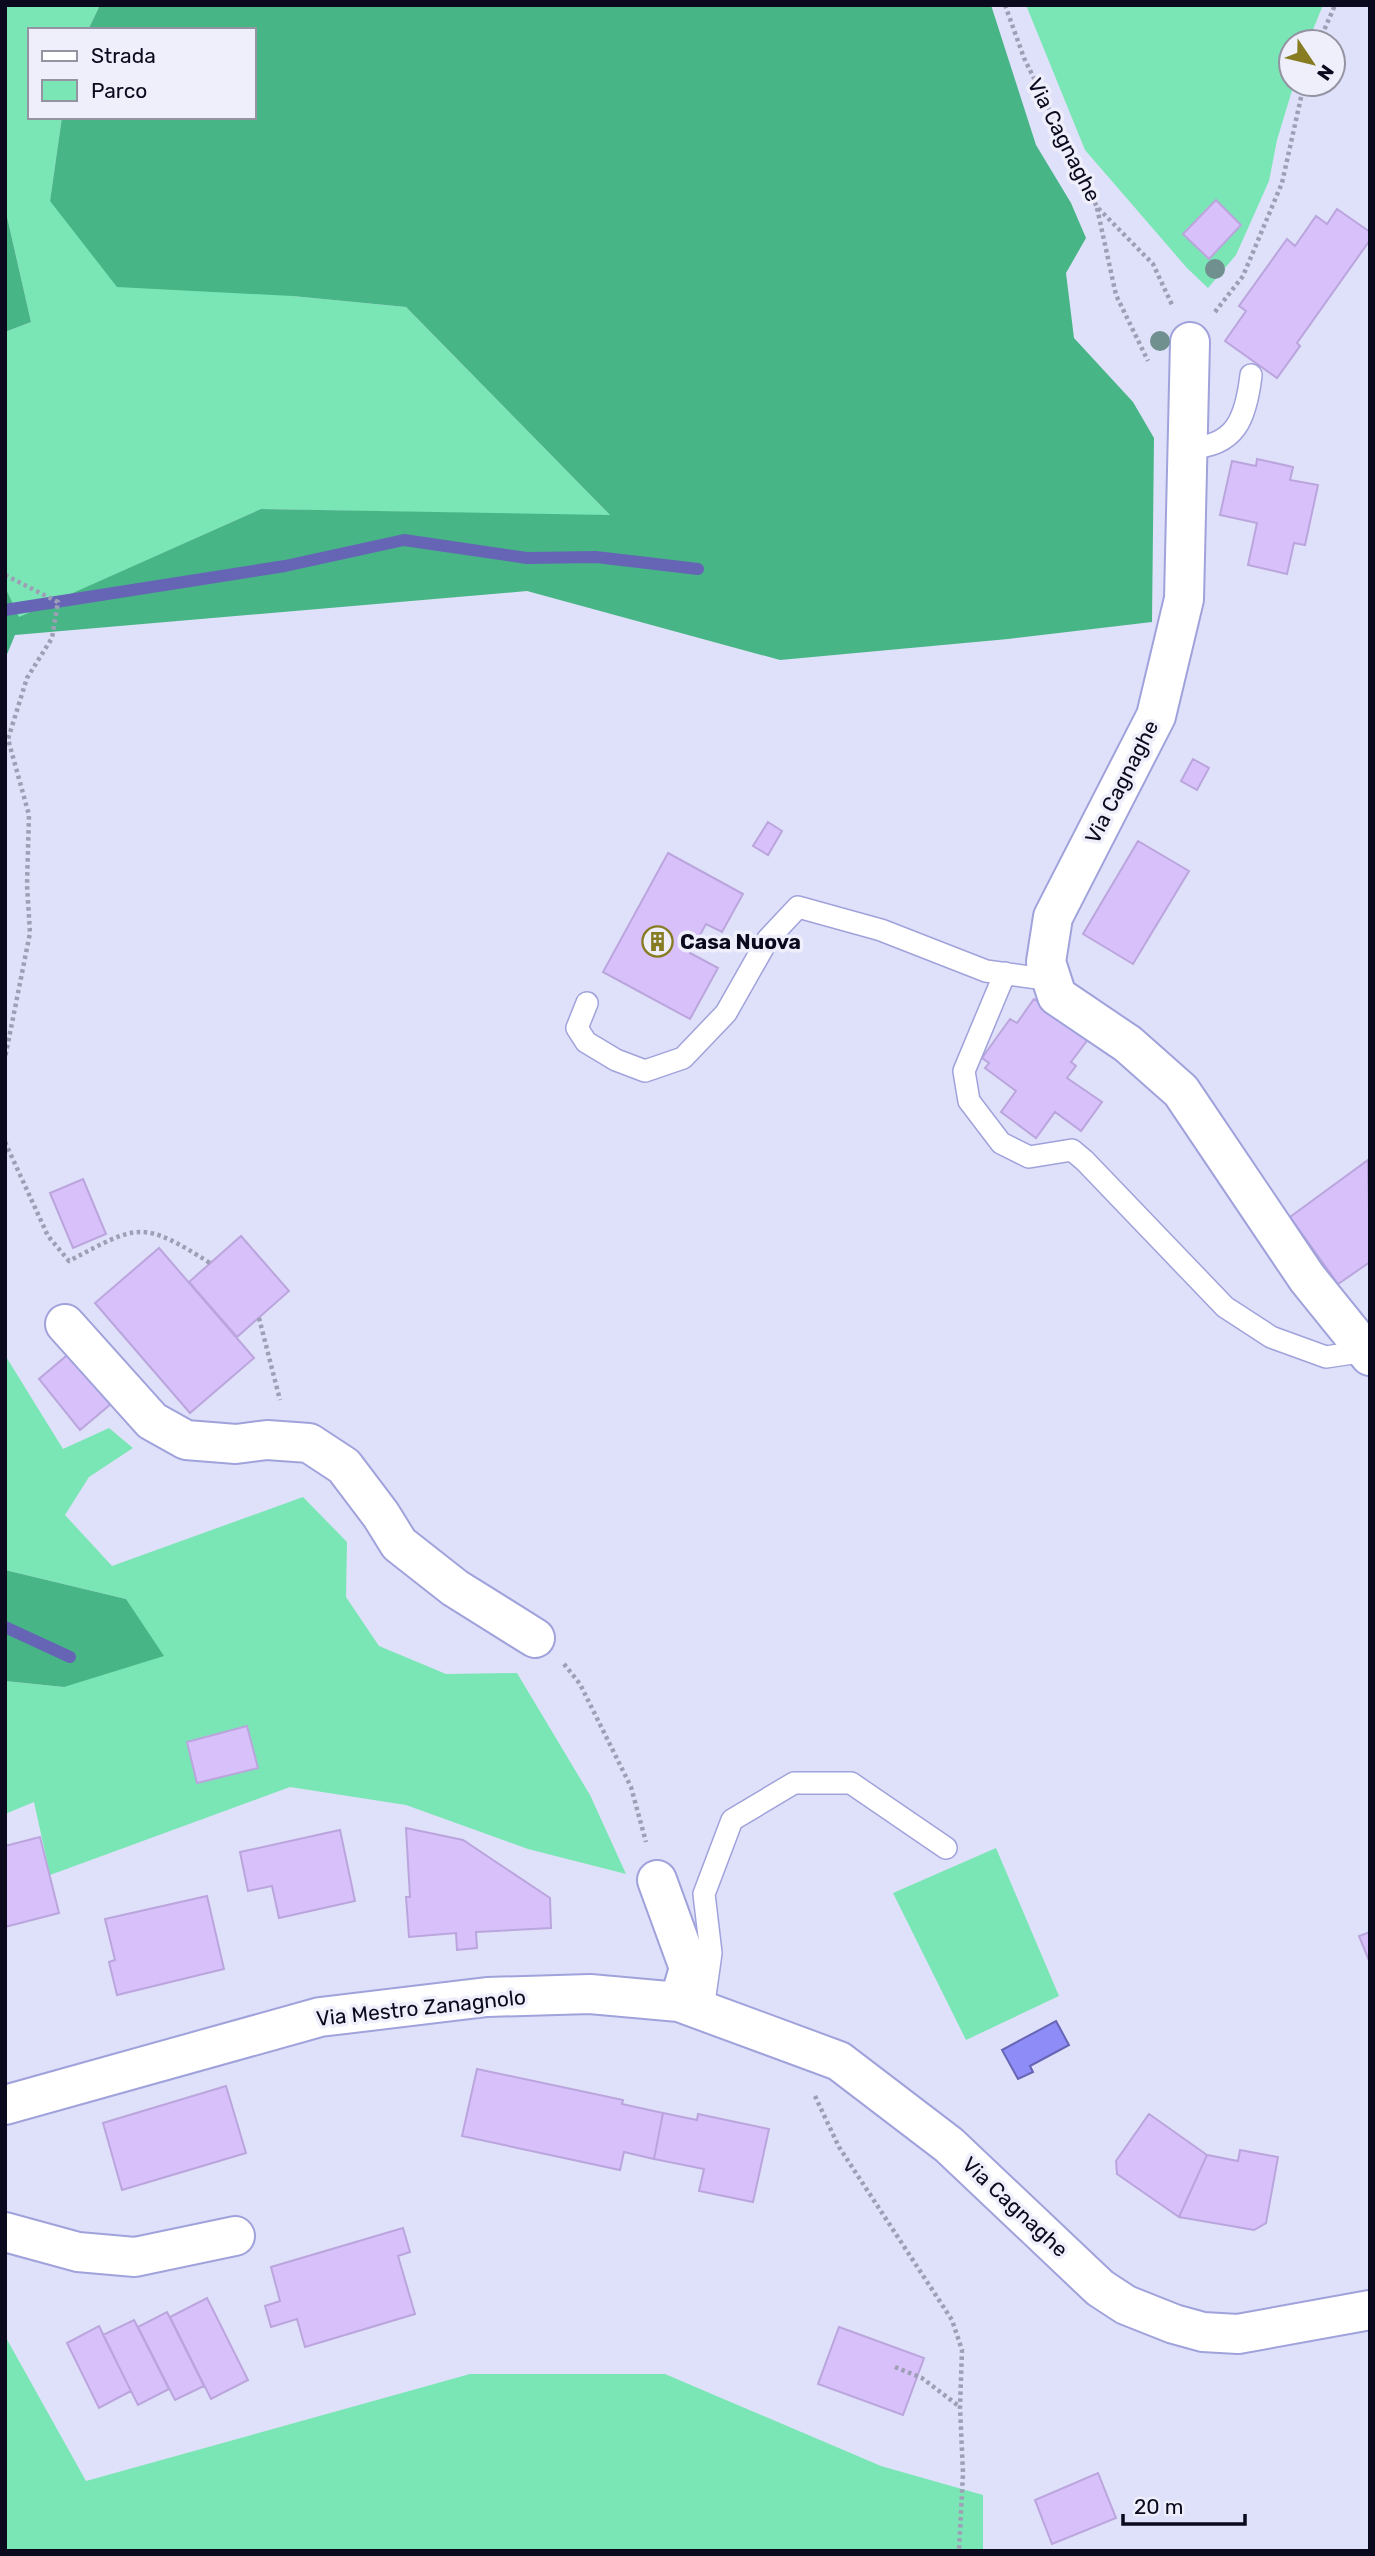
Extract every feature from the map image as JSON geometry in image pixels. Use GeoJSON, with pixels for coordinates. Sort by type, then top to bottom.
{"type":"FeatureCollection","features":[{"type":"Feature","properties":{"kind":"street","name":"Via Cagnaghe"},"geometry":{"type":"LineString","coordinates":[[1052,980],[1046,962],[1053,917],[1156,716],[1184,600],[1190,342]]}},
{"type":"Feature","properties":{"kind":"street"},"geometry":{"type":"LineString","coordinates":[[1052,980],[1057,996],[1128,1044],[1181,1091],[1307,1278],[1368,1354]]}},
{"type":"Feature","properties":{"kind":"street"},"geometry":{"type":"LineString","coordinates":[[65,1324],[152,1421],[186,1440],[236,1444],[267,1440],[309,1443],[344,1466],[399,1544],[455,1588],[535,1638]]}},
{"type":"Feature","properties":{"kind":"street"},"geometry":{"type":"LineString","coordinates":[[657,1880],[689,1968],[692,2006]]}},
{"type":"Feature","properties":{"kind":"street","name":"Via Mestro Zanagnolo"},"geometry":{"type":"LineString","coordinates":[[5,2105],[320,2017],[487,1997],[590,1994],[692,2006]]}},
{"type":"Feature","properties":{"kind":"street","name":"Via Cagnaghe"},"geometry":{"type":"LineString","coordinates":[[692,2006],[839,2061],[949,2145],[1100,2288],[1126,2305],[1203,2332],[1238,2334],[1370,2310]]}},
{"type":"Feature","properties":{"kind":"street"},"geometry":{"type":"LineString","coordinates":[[5,2232],[78,2252],[135,2257],[235,2236]]}},
{"type":"Feature","properties":{"kind":"lane"},"geometry":{"type":"LineString","coordinates":[[1188,448],[1213,446],[1235,429],[1247,405],[1251,375]]}},
{"type":"Feature","properties":{"kind":"lane"},"geometry":{"type":"LineString","coordinates":[[587,1003],[577,1028],[586,1042],[616,1060],[645,1071],[683,1058],[726,1013],[768,939],[797,907],[881,930],[986,971],[1052,980]]}},
{"type":"Feature","properties":{"kind":"lane"},"geometry":{"type":"LineString","coordinates":[[1005,974],[964,1071],[969,1101],[1001,1143],[1029,1157],[1072,1150],[1225,1307],[1271,1337],[1326,1357],[1368,1354]]}},
{"type":"Feature","properties":{"kind":"lane"},"geometry":{"type":"LineString","coordinates":[[692,2006],[711,1952],[704,1894],[732,1820],[794,1783],[851,1783],[946,1848]]}},
{"type":"Feature","properties":{"kind":"path","name":"Via Cagnaghe"},"geometry":{"type":"LineString","coordinates":[[1005,5],[1024,58],[1097,207],[1153,264],[1190,342]]}},
{"type":"Feature","properties":{"kind":"path"},"geometry":{"type":"LineString","coordinates":[[1325,28],[1335,5]]}},
{"type":"Feature","properties":{"kind":"path"},"geometry":{"type":"LineString","coordinates":[[1190,342],[1243,276],[1282,183],[1301,98]]}},
{"type":"Feature","properties":{"kind":"path"},"geometry":{"type":"LineString","coordinates":[[1097,207],[1116,295],[1133,335],[1152,368]]}},
{"type":"Feature","properties":{"kind":"path"},"geometry":{"type":"LineString","coordinates":[[5,575],[58,602],[52,638],[27,678],[8,739],[29,815],[27,885],[30,933],[5,1058]]}},
{"type":"Feature","properties":{"kind":"path"},"geometry":{"type":"LineString","coordinates":[[5,1142],[48,1236],[69,1261],[120,1234],[148,1231],[172,1238],[211,1263]]}},
{"type":"Feature","properties":{"kind":"path"},"geometry":{"type":"LineString","coordinates":[[259,1318],[286,1419],[309,1443]]}},
{"type":"Feature","properties":{"kind":"path"},"geometry":{"type":"LineString","coordinates":[[535,1638],[559,1657],[580,1684],[631,1787],[657,1880]]}},
{"type":"Feature","properties":{"kind":"path"},"geometry":{"type":"LineString","coordinates":[[796,2044],[817,2101],[839,2147],[952,2320],[962,2350],[960,2407],[963,2473],[959,2551]]}},
{"type":"Feature","properties":{"kind":"path"},"geometry":{"type":"LineString","coordinates":[[895,2367],[922,2378],[960,2407]]}},
{"type":"Feature","properties":{"kind":"green space"},"geometry":{"type":"Polygon","coordinates":[[[5,5],[100,5],[89,28],[28,28],[28,119],[62,119],[50,201],[292,296],[406,307],[611,516],[261,509],[18,618],[5,587],[5,332],[31,322],[5,208],[5,5]]]}},
{"type":"Feature","properties":{"kind":"green space"},"geometry":{"type":"Polygon","coordinates":[[[100,5],[991,5],[1036,145],[1071,203],[1086,238],[1066,273],[1074,338],[1133,402],[1154,438],[1152,622],[1008,639],[780,660],[527,591],[15,635],[5,659],[5,587],[19,617],[261,509],[610,515],[406,307],[292,296],[117,287],[50,201],[62,119],[256,119],[256,28],[89,28],[100,5]]]}},
{"type":"Feature","properties":{"kind":"green space"},"geometry":{"type":"Polygon","coordinates":[[[1026,5],[1323,5],[1314,28],[1277,28],[1277,98],[1290,98],[1277,140],[1269,181],[1236,255],[1208,288],[1187,268],[1085,150],[1026,5]]]}},
{"type":"Feature","properties":{"kind":"green space"},"geometry":{"type":"Polygon","coordinates":[[[5,208],[31,322],[5,332],[5,208]]]}},
{"type":"Feature","properties":{"kind":"green space"},"geometry":{"type":"Polygon","coordinates":[[[5,1355],[63,1449],[109,1428],[133,1448],[89,1477],[65,1515],[112,1566],[303,1497],[347,1542],[346,1597],[379,1646],[446,1674],[517,1673],[590,1795],[626,1874],[528,1849],[406,1805],[290,1787],[50,1875],[34,1802],[5,1814],[5,1681],[64,1687],[126,1599],[5,1570],[5,1355]]]}},
{"type":"Feature","properties":{"kind":"green space"},"geometry":{"type":"Polygon","coordinates":[[[5,1570],[126,1599],[164,1656],[64,1687],[5,1681],[5,1570]]]}},
{"type":"Feature","properties":{"kind":"green space"},"geometry":{"type":"Polygon","coordinates":[[[996,1848],[1059,1996],[966,2040],[893,1893],[996,1848]]]}},
{"type":"Feature","properties":{"kind":"green space"},"geometry":{"type":"Polygon","coordinates":[[[5,2336],[86,2481],[470,2374],[665,2374],[881,2466],[983,2495],[983,2551],[5,2551],[5,2336]]]}},
{"type":"Feature","properties":{"kind":"shaded area"},"geometry":{"type":"Polygon","coordinates":[[[1056,2021],[1069,2045],[1030,2066],[1033,2072],[1018,2079],[1002,2050],[1056,2021]]]}},
{"type":"Feature","properties":{"kind":"building"},"geometry":{"type":"Polygon","coordinates":[[[1216,200],[1241,225],[1209,259],[1183,234],[1216,200]]]}},
{"type":"Feature","properties":{"kind":"building"},"geometry":{"type":"Polygon","coordinates":[[[1337,209],[1370,232],[1370,240],[1297,343],[1300,346],[1277,378],[1225,341],[1246,311],[1239,306],[1287,239],[1295,246],[1316,216],[1327,224],[1337,209]]]}},
{"type":"Feature","properties":{"kind":"building"},"geometry":{"type":"Polygon","coordinates":[[[1257,459],[1293,467],[1290,480],[1318,485],[1305,545],[1294,543],[1287,574],[1248,565],[1257,523],[1220,515],[1232,461],[1256,466],[1257,459]]]}},
{"type":"Feature","properties":{"kind":"building"},"geometry":{"type":"Polygon","coordinates":[[[1193,759],[1209,768],[1197,790],[1181,781],[1193,759]]]}},
{"type":"Feature","properties":{"kind":"building"},"geometry":{"type":"Polygon","coordinates":[[[768,822],[782,831],[768,855],[753,846],[768,822]]]}},
{"type":"Feature","properties":{"kind":"building"},"geometry":{"type":"Polygon","coordinates":[[[1138,841],[1189,871],[1133,964],[1083,934],[1138,841]]]}},
{"type":"Feature","properties":{"kind":"building","name":"Casa Nuova"},"geometry":{"type":"Polygon","coordinates":[[[668,853],[743,894],[722,932],[706,924],[690,953],[718,968],[690,1019],[603,972],[668,853]]]}},
{"type":"Feature","properties":{"kind":"building"},"geometry":{"type":"Polygon","coordinates":[[[1034,999],[1089,1038],[1071,1062],[1076,1066],[1067,1078],[1102,1102],[1081,1131],[1055,1112],[1036,1138],[1001,1112],[1016,1091],[985,1068],[989,1063],[982,1058],[1010,1019],[1017,1023],[1034,999]]]}},
{"type":"Feature","properties":{"kind":"building"},"geometry":{"type":"Polygon","coordinates":[[[1368,1160],[1370,1262],[1338,1284],[1290,1217],[1368,1160]]]}},
{"type":"Feature","properties":{"kind":"building"},"geometry":{"type":"Polygon","coordinates":[[[83,1179],[106,1234],[73,1248],[50,1193],[83,1179]]]}},
{"type":"Feature","properties":{"kind":"building"},"geometry":{"type":"Polygon","coordinates":[[[241,1236],[289,1291],[237,1337],[189,1282],[241,1236]]]}},
{"type":"Feature","properties":{"kind":"building"},"geometry":{"type":"Polygon","coordinates":[[[159,1248],[254,1358],[190,1413],[95,1303],[159,1248]]]}},
{"type":"Feature","properties":{"kind":"building"},"geometry":{"type":"Polygon","coordinates":[[[71,1352],[112,1403],[80,1430],[39,1379],[71,1352]]]}},
{"type":"Feature","properties":{"kind":"building"},"geometry":{"type":"Polygon","coordinates":[[[247,1726],[258,1768],[197,1783],[187,1742],[247,1726]]]}},
{"type":"Feature","properties":{"kind":"building"},"geometry":{"type":"Polygon","coordinates":[[[406,1828],[463,1840],[550,1898],[551,1928],[476,1932],[477,1948],[457,1950],[456,1933],[409,1937],[406,1897],[410,1897],[406,1828]]]}},
{"type":"Feature","properties":{"kind":"building"},"geometry":{"type":"Polygon","coordinates":[[[340,1830],[355,1901],[279,1918],[272,1886],[248,1891],[240,1852],[340,1830]]]}},
{"type":"Feature","properties":{"kind":"building"},"geometry":{"type":"Polygon","coordinates":[[[40,1837],[59,1913],[5,1927],[5,1846],[40,1837]]]}},
{"type":"Feature","properties":{"kind":"building"},"geometry":{"type":"Polygon","coordinates":[[[207,1896],[224,1969],[117,1995],[109,1962],[115,1960],[105,1919],[207,1896]]]}},
{"type":"Feature","properties":{"kind":"building"},"geometry":{"type":"Polygon","coordinates":[[[1370,1932],[1370,1963],[1359,1936],[1370,1932]]]}},
{"type":"Feature","properties":{"kind":"building"},"geometry":{"type":"Polygon","coordinates":[[[477,2069],[623,2100],[622,2104],[663,2113],[654,2159],[624,2152],[620,2170],[462,2136],[477,2069]]]}},
{"type":"Feature","properties":{"kind":"building"},"geometry":{"type":"Polygon","coordinates":[[[226,2086],[246,2153],[122,2190],[103,2123],[226,2086]]]}},
{"type":"Feature","properties":{"kind":"building"},"geometry":{"type":"Polygon","coordinates":[[[663,2113],[697,2120],[698,2114],[769,2129],[753,2202],[699,2191],[704,2169],[654,2159],[663,2113]]]}},
{"type":"Feature","properties":{"kind":"building"},"geometry":{"type":"Polygon","coordinates":[[[1149,2114],[1207,2155],[1179,2217],[1117,2174],[1116,2161],[1149,2114]]]}},
{"type":"Feature","properties":{"kind":"building"},"geometry":{"type":"Polygon","coordinates":[[[1240,2150],[1278,2157],[1266,2223],[1254,2230],[1179,2217],[1207,2155],[1238,2161],[1240,2150]]]}},
{"type":"Feature","properties":{"kind":"building"},"geometry":{"type":"Polygon","coordinates":[[[403,2228],[410,2252],[398,2256],[415,2314],[305,2347],[297,2319],[271,2327],[265,2306],[280,2301],[271,2267],[403,2228]]]}},
{"type":"Feature","properties":{"kind":"building"},"geometry":{"type":"Polygon","coordinates":[[[207,2298],[248,2380],[211,2399],[170,2317],[207,2298]]]}},
{"type":"Feature","properties":{"kind":"building"},"geometry":{"type":"Polygon","coordinates":[[[167,2312],[204,2386],[175,2400],[138,2327],[167,2312]]]}},
{"type":"Feature","properties":{"kind":"building"},"geometry":{"type":"Polygon","coordinates":[[[134,2320],[169,2389],[138,2405],[103,2335],[134,2320]]]}},
{"type":"Feature","properties":{"kind":"building"},"geometry":{"type":"Polygon","coordinates":[[[99,2326],[131,2391],[99,2408],[67,2343],[99,2326]]]}},
{"type":"Feature","properties":{"kind":"building"},"geometry":{"type":"Polygon","coordinates":[[[839,2327],[924,2358],[903,2415],[818,2384],[839,2327]]]}},
{"type":"Feature","properties":{"kind":"building"},"geometry":{"type":"Polygon","coordinates":[[[1098,2473],[1116,2518],[1052,2544],[1035,2500],[1098,2473]]]}},
{"type":"Feature","properties":{"kind":"waterway"},"geometry":{"type":"LineString","coordinates":[[5,610],[285,566],[404,540],[527,558],[596,557],[698,569]]}},
{"type":"Feature","properties":{"kind":"waterway"},"geometry":{"type":"LineString","coordinates":[[5,1627],[70,1657]]}},
{"type":"Feature","properties":{"kind":"place","name":"Casa Nuova"},"geometry":{"type":"Point","coordinates":[657,942]}}]}
